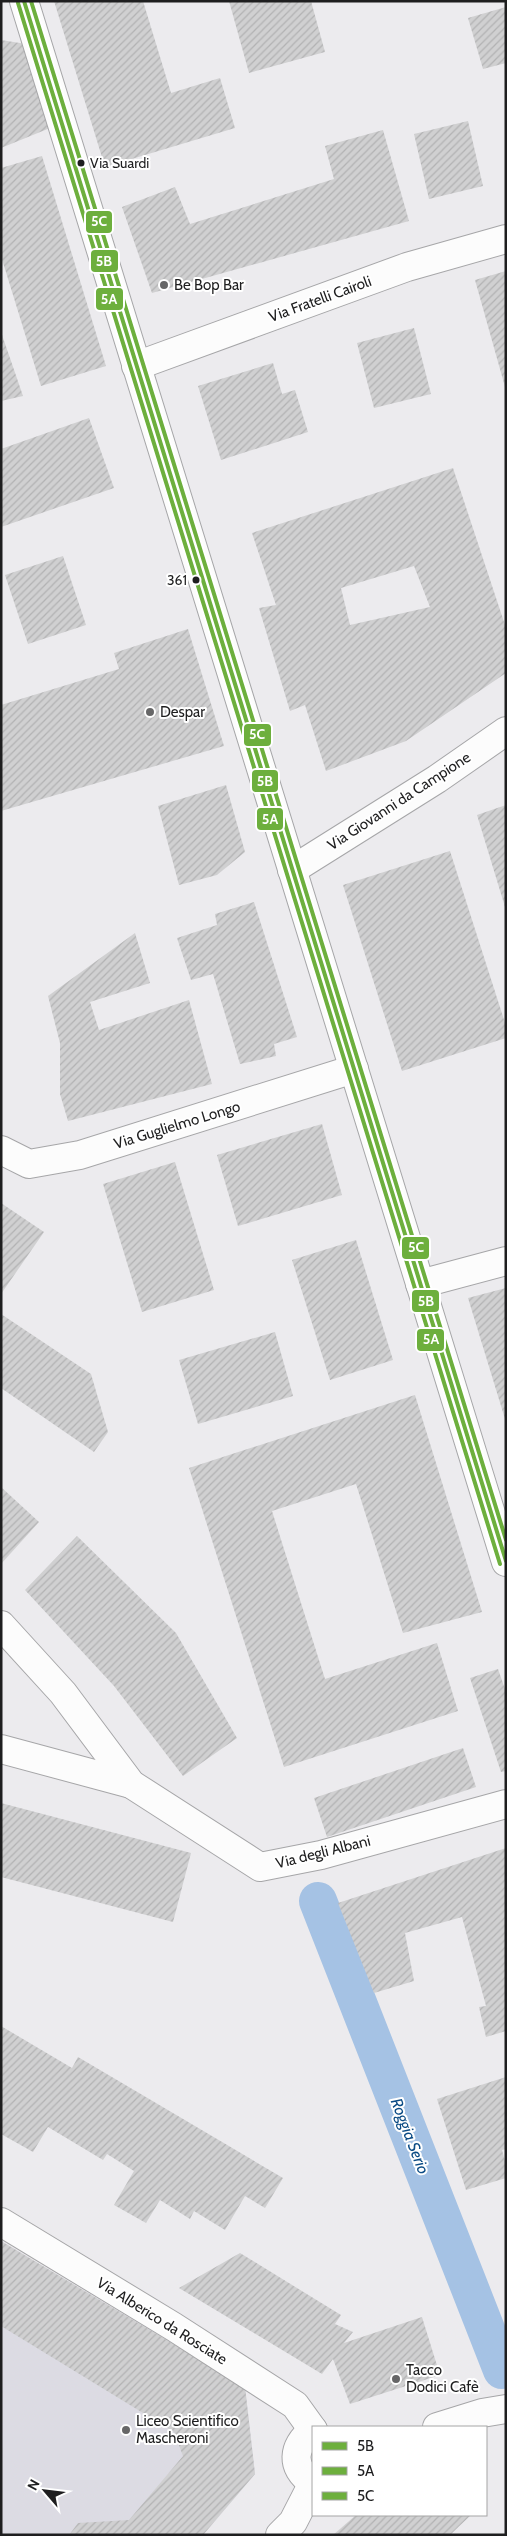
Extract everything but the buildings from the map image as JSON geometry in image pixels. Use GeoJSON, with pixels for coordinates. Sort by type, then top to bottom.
{"type":"FeatureCollection","features":[{"type":"Feature","properties":{"kind":"street"},"geometry":{"type":"LineString","coordinates":[[21,6],[136,366],[506,1562]]}},
{"type":"Feature","properties":{"kind":"street","name":"Via Fratelli Cairoli"},"geometry":{"type":"LineString","coordinates":[[136,366],[407,267],[506,239]]}},
{"type":"Feature","properties":{"kind":"street","name":"Via Giovanni da Campione"},"geometry":{"type":"LineString","coordinates":[[292,870],[437,780],[506,731]]}},
{"type":"Feature","properties":{"kind":"street","name":"Via Guglielmo Longo"},"geometry":{"type":"LineString","coordinates":[[1,1150],[29,1164],[80,1155],[354,1069]]}},
{"type":"Feature","properties":{"kind":"street"},"geometry":{"type":"LineString","coordinates":[[420,1284],[506,1261]]}},
{"type":"Feature","properties":{"kind":"street","name":"Via degli Albani"},"geometry":{"type":"LineString","coordinates":[[1,1625],[62,1693],[131,1784]]}},
{"type":"Feature","properties":{"kind":"street","name":"Via degli Albani"},"geometry":{"type":"LineString","coordinates":[[1,1749],[131,1784],[260,1867],[321,1855],[506,1804]]}},
{"type":"Feature","properties":{"kind":"street","name":"Via Alberico da Rosciate"},"geometry":{"type":"LineString","coordinates":[[1,2222],[183,2332],[295,2405],[312,2429]]}},
{"type":"Feature","properties":{"kind":"street"},"geometry":{"type":"LineString","coordinates":[[440,2426],[482,2413],[506,2409]]}},
{"type":"Feature","properties":{"kind":"street","name":"Via Alberico da Rosciate"},"geometry":{"type":"LineString","coordinates":[[312,2431],[303,2438],[297,2450],[297,2463],[302,2475],[312,2482]]}},
{"type":"Feature","properties":{"kind":"street"},"geometry":{"type":"LineString","coordinates":[[280,2535],[293,2522],[312,2485]]}},
{"type":"Feature","properties":{"kind":"shaded area","name":"Liceo Scientifico Mascheroni"},"geometry":{"type":"Polygon","coordinates":[[[1,2241],[245,2387],[255,2474],[203,2535],[1,2535],[1,2241]]]}},
{"type":"Feature","properties":{"kind":"waterway","name":"Roggia Serio"},"geometry":{"type":"LineString","coordinates":[[318,1901],[502,2370]]}},
{"type":"Feature","properties":{"kind":"transit line","name":"5B"},"geometry":{"type":"LineString","coordinates":[[24,1],[506,1561]]}},
{"type":"Feature","properties":{"kind":"transit line","name":"5C"},"geometry":{"type":"LineString","coordinates":[[31,1],[506,1540]]}},
{"type":"Feature","properties":{"kind":"transit line","name":"5A"},"geometry":{"type":"LineString","coordinates":[[18,3],[500,1564]]}},
{"type":"Feature","properties":{"kind":"place","name":"Via Suardi"},"geometry":{"type":"Point","coordinates":[81,163]}},
{"type":"Feature","properties":{"kind":"place","name":"Be Bop Bar"},"geometry":{"type":"Point","coordinates":[164,285]}},
{"type":"Feature","properties":{"kind":"place","name":"361"},"geometry":{"type":"Point","coordinates":[196,580]}},
{"type":"Feature","properties":{"kind":"place","name":"Despar"},"geometry":{"type":"Point","coordinates":[150,712]}},
{"type":"Feature","properties":{"kind":"place","name":"Tacco Dodici Cafè"},"geometry":{"type":"Point","coordinates":[396,2379]}},
{"type":"Feature","properties":{"kind":"place","name":"Liceo Scientifico Mascheroni"},"geometry":{"type":"Point","coordinates":[126,2430]}}]}
